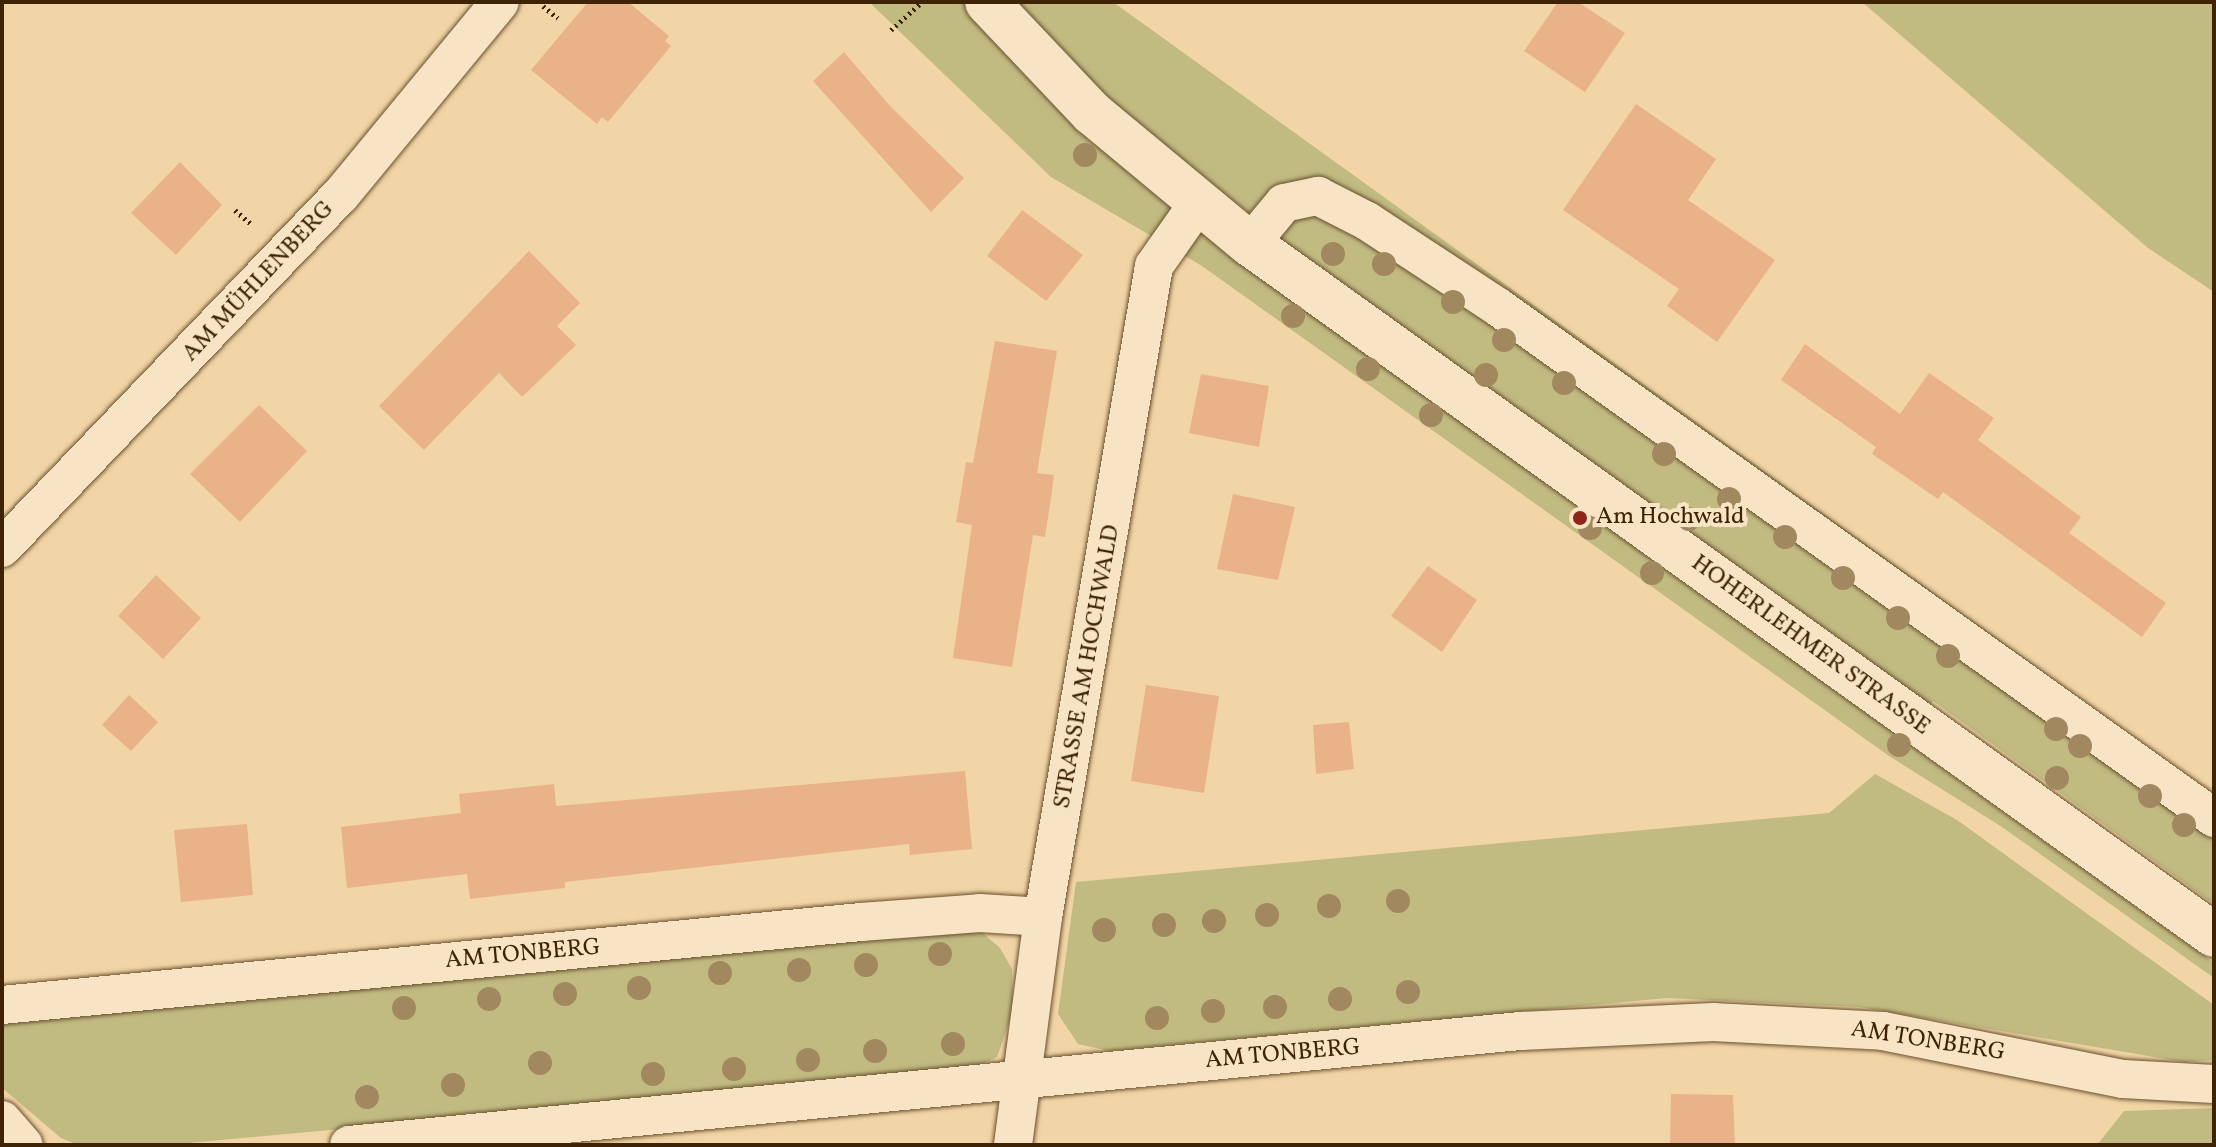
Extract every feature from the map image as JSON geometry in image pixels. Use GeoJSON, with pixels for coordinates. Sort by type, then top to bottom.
{"type":"FeatureCollection","features":[{"type":"Feature","properties":{"kind":"street","name":"AM MÜHLENBERG"},"geometry":{"type":"LineString","coordinates":[[2,548],[340,196],[500,2]]}},
{"type":"Feature","properties":{"kind":"street","name":"HOHERLEHMER STRASSE"},"geometry":{"type":"LineString","coordinates":[[987,2],[1092,113],[1250,244],[2214,935]]}},
{"type":"Feature","properties":{"kind":"street"},"geometry":{"type":"LineString","coordinates":[[1250,244],[1284,203],[1318,196],[1367,221],[1498,307],[2214,818]]}},
{"type":"Feature","properties":{"kind":"street","name":"STRASSE AM HOCHWALD"},"geometry":{"type":"LineString","coordinates":[[1013,1145],[1043,917],[1154,266],[1199,202]]}},
{"type":"Feature","properties":{"kind":"street","name":"AM TONBERG"},"geometry":{"type":"LineString","coordinates":[[2,1005],[861,922],[980,913],[1043,917]]}},
{"type":"Feature","properties":{"kind":"street","name":"AM TONBERG"},"geometry":{"type":"LineString","coordinates":[[349,1145],[1521,1031],[1713,1022],[1883,1031],[2123,1079],[2214,1084]]}},
{"type":"Feature","properties":{"kind":"street"},"geometry":{"type":"LineString","coordinates":[[2,1120],[24,1145]]}},
{"type":"Feature","properties":{"kind":"path"},"geometry":{"type":"LineString","coordinates":[[538,2],[558,18]]}},
{"type":"Feature","properties":{"kind":"path"},"geometry":{"type":"LineString","coordinates":[[891,30],[922,2]]}},
{"type":"Feature","properties":{"kind":"shaded area"},"geometry":{"type":"Polygon","coordinates":[[[1113,2],[2214,795],[2214,904],[1933,701],[1902,739],[2214,963],[2214,978],[2002,827],[1889,756],[1202,266],[1051,177],[870,3],[1113,2]]]}},
{"type":"Feature","properties":{"kind":"shaded area"},"geometry":{"type":"Polygon","coordinates":[[[1862,2],[2214,2],[2214,292],[2148,248],[1862,2]]]}},
{"type":"Feature","properties":{"kind":"shaded area"},"geometry":{"type":"Polygon","coordinates":[[[1875,774],[1957,820],[2214,1005],[2214,1060],[2184,1062],[1859,1007],[1667,998],[1110,1051],[1078,1044],[1058,1014],[1076,882],[1829,813],[1875,774]]]}},
{"type":"Feature","properties":{"kind":"shaded area"},"geometry":{"type":"Polygon","coordinates":[[[978,929],[1000,948],[1012,969],[1013,1011],[997,1057],[965,1072],[167,1145],[78,1145],[61,1138],[2,1088],[2,1018],[978,929]]]}},
{"type":"Feature","properties":{"kind":"shaded area"},"geometry":{"type":"Polygon","coordinates":[[[2214,1108],[2214,1145],[2097,1145],[2124,1111],[2214,1108]]]}},
{"type":"Feature","properties":{"kind":"building"},"geometry":{"type":"Polygon","coordinates":[[[588,2],[628,2],[669,36],[665,41],[671,46],[608,122],[602,117],[597,124],[531,70],[588,2]]]}},
{"type":"Feature","properties":{"kind":"building"},"geometry":{"type":"Polygon","coordinates":[[[1558,2],[1578,2],[1625,33],[1585,92],[1524,51],[1558,2]]]}},
{"type":"Feature","properties":{"kind":"building"},"geometry":{"type":"Polygon","coordinates":[[[844,52],[890,106],[964,178],[931,212],[813,81],[844,52]]]}},
{"type":"Feature","properties":{"kind":"building"},"geometry":{"type":"Polygon","coordinates":[[[1636,104],[1716,159],[1688,200],[1775,260],[1717,342],[1667,306],[1679,289],[1563,210],[1636,104]]]}},
{"type":"Feature","properties":{"kind":"building"},"geometry":{"type":"Polygon","coordinates":[[[180,162],[222,205],[176,255],[131,213],[180,162]]]}},
{"type":"Feature","properties":{"kind":"building"},"geometry":{"type":"Polygon","coordinates":[[[1022,210],[1083,255],[1046,301],[987,256],[1022,210]]]}},
{"type":"Feature","properties":{"kind":"building"},"geometry":{"type":"Polygon","coordinates":[[[529,251],[580,303],[557,326],[576,345],[522,397],[499,373],[424,450],[379,406],[529,251]]]}},
{"type":"Feature","properties":{"kind":"building"},"geometry":{"type":"Polygon","coordinates":[[[995,341],[1057,351],[1037,473],[1054,475],[1051,498],[1045,537],[1033,535],[1012,667],[953,658],[972,525],[956,522],[966,462],[973,463],[995,341]]]}},
{"type":"Feature","properties":{"kind":"building"},"geometry":{"type":"Polygon","coordinates":[[[1805,344],[1900,414],[1929,373],[1994,418],[1978,440],[2081,517],[2069,533],[2166,603],[2142,637],[1943,492],[1938,499],[1872,454],[1876,447],[1781,380],[1805,344]]]}},
{"type":"Feature","properties":{"kind":"building"},"geometry":{"type":"Polygon","coordinates":[[[1201,374],[1269,386],[1259,447],[1189,433],[1201,374]]]}},
{"type":"Feature","properties":{"kind":"building"},"geometry":{"type":"Polygon","coordinates":[[[259,405],[307,451],[240,522],[190,474],[259,405]]]}},
{"type":"Feature","properties":{"kind":"building"},"geometry":{"type":"Polygon","coordinates":[[[1233,494],[1295,507],[1278,580],[1217,569],[1233,494]]]}},
{"type":"Feature","properties":{"kind":"building"},"geometry":{"type":"Polygon","coordinates":[[[1428,566],[1477,600],[1442,652],[1391,616],[1428,566]]]}},
{"type":"Feature","properties":{"kind":"building"},"geometry":{"type":"Polygon","coordinates":[[[156,575],[201,618],[163,659],[118,616],[156,575]]]}},
{"type":"Feature","properties":{"kind":"building"},"geometry":{"type":"Polygon","coordinates":[[[1146,685],[1219,696],[1204,793],[1131,781],[1146,685]]]}},
{"type":"Feature","properties":{"kind":"building"},"geometry":{"type":"Polygon","coordinates":[[[129,695],[158,722],[131,751],[102,725],[129,695]]]}},
{"type":"Feature","properties":{"kind":"building"},"geometry":{"type":"Polygon","coordinates":[[[1349,722],[1354,769],[1316,774],[1313,725],[1349,722]]]}},
{"type":"Feature","properties":{"kind":"building"},"geometry":{"type":"Polygon","coordinates":[[[965,771],[972,849],[910,855],[909,844],[565,882],[565,888],[470,899],[467,874],[347,888],[341,827],[461,813],[459,794],[554,784],[556,806],[965,771]]]}},
{"type":"Feature","properties":{"kind":"building"},"geometry":{"type":"Polygon","coordinates":[[[247,824],[253,895],[181,902],[174,830],[247,824]]]}},
{"type":"Feature","properties":{"kind":"building"},"geometry":{"type":"Polygon","coordinates":[[[1671,1094],[1733,1095],[1735,1145],[1670,1145],[1671,1094]]]}},
{"type":"Feature","properties":{"kind":"place","name":"Am Hochwald"},"geometry":{"type":"Point","coordinates":[1580,518]}}]}
